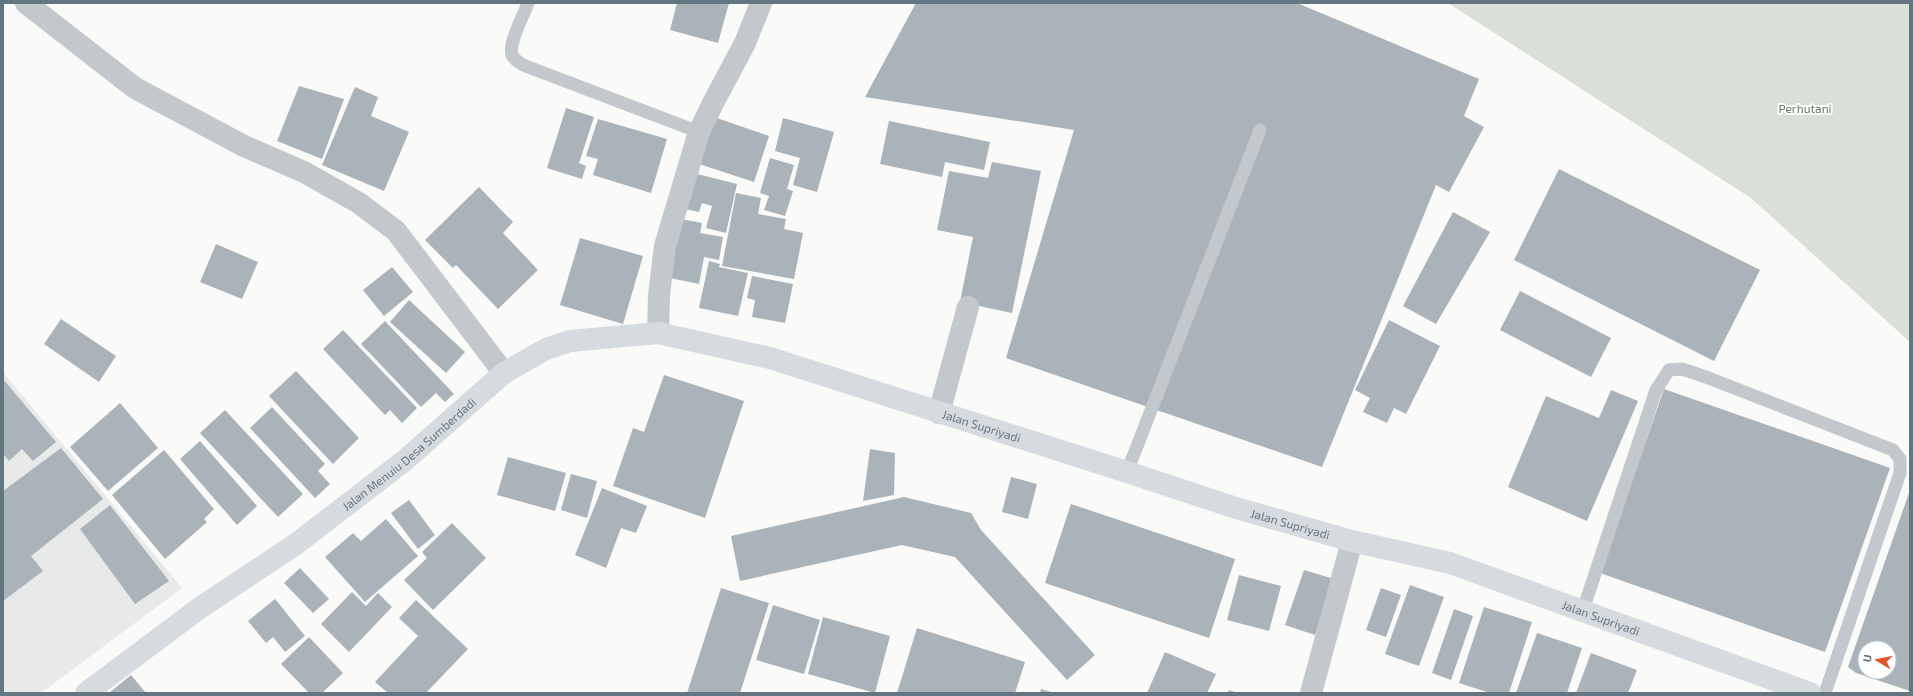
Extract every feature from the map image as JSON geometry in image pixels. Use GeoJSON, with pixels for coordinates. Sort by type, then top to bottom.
{"type":"FeatureCollection","features":[{"type":"Feature","properties":{"kind":"main road","name":"Jalan Menuiu Desa Sumberdadi"},"geometry":{"type":"LineString","coordinates":[[86,693],[201,607],[296,544],[404,461],[504,373],[546,349],[570,341],[658,333],[770,358]]}},
{"type":"Feature","properties":{"kind":"main road","name":"Jalan Supriyadi"},"geometry":{"type":"LineString","coordinates":[[770,358],[939,413],[1129,468],[1236,508],[1352,541],[1450,564],[1584,607],[1788,689],[1820,692]]}},
{"type":"Feature","properties":{"kind":"street"},"geometry":{"type":"LineString","coordinates":[[26,3],[40,16],[135,88],[230,139],[304,172],[359,203],[396,231],[504,373]]}},
{"type":"Feature","properties":{"kind":"street"},"geometry":{"type":"LineString","coordinates":[[658,333],[659,295],[665,246],[699,132],[712,103],[745,43],[761,3]]}},
{"type":"Feature","properties":{"kind":"street"},"geometry":{"type":"LineString","coordinates":[[939,413],[946,392],[968,307]]}},
{"type":"Feature","properties":{"kind":"street"},"geometry":{"type":"LineString","coordinates":[[1311,693],[1352,541]]}},
{"type":"Feature","properties":{"kind":"lane"},"geometry":{"type":"LineString","coordinates":[[528,3],[511,45],[511,53],[515,60],[523,66],[699,132]]}},
{"type":"Feature","properties":{"kind":"lane"},"geometry":{"type":"LineString","coordinates":[[1129,468],[1260,130]]}},
{"type":"Feature","properties":{"kind":"lane"},"geometry":{"type":"LineString","coordinates":[[1584,607],[1656,390],[1669,370],[1682,369],[1706,377],[1893,450],[1900,459],[1900,473],[1836,661],[1820,692]]}},
{"type":"Feature","properties":{"kind":"shaded area"},"geometry":{"type":"Polygon","coordinates":[[[3,372],[182,588],[41,693],[3,693],[3,372]]]}},
{"type":"Feature","properties":{"kind":"green space","name":"Perhutani"},"geometry":{"type":"Polygon","coordinates":[[[1448,3],[1910,3],[1910,342],[1751,198],[1448,3]]]}},
{"type":"Feature","properties":{"kind":"building"},"geometry":{"type":"Polygon","coordinates":[[[677,3],[729,3],[718,43],[670,30],[677,3]]]}},
{"type":"Feature","properties":{"kind":"building"},"geometry":{"type":"Polygon","coordinates":[[[916,3],[1297,3],[1479,79],[1464,116],[1484,127],[1449,192],[1436,185],[1322,467],[1006,358],[1074,130],[865,97],[916,3]]]}},
{"type":"Feature","properties":{"kind":"building"},"geometry":{"type":"Polygon","coordinates":[[[299,86],[344,99],[322,159],[277,141],[299,86]]]}},
{"type":"Feature","properties":{"kind":"building"},"geometry":{"type":"Polygon","coordinates":[[[355,87],[378,97],[371,116],[409,132],[384,191],[322,165],[355,87]]]}},
{"type":"Feature","properties":{"kind":"building"},"geometry":{"type":"Polygon","coordinates":[[[566,108],[594,117],[579,163],[586,166],[582,179],[547,168],[566,108]]]}},
{"type":"Feature","properties":{"kind":"building"},"geometry":{"type":"Polygon","coordinates":[[[708,115],[769,136],[754,182],[693,162],[708,115]]]}},
{"type":"Feature","properties":{"kind":"building"},"geometry":{"type":"Polygon","coordinates":[[[783,118],[834,132],[817,192],[793,185],[800,158],[775,151],[783,118]]]}},
{"type":"Feature","properties":{"kind":"building"},"geometry":{"type":"Polygon","coordinates":[[[598,119],[667,139],[651,193],[593,175],[598,159],[586,156],[598,119]]]}},
{"type":"Feature","properties":{"kind":"building"},"geometry":{"type":"Polygon","coordinates":[[[889,121],[990,142],[984,170],[945,162],[942,177],[880,164],[889,121]]]}},
{"type":"Feature","properties":{"kind":"building"},"geometry":{"type":"Polygon","coordinates":[[[770,158],[794,165],[787,189],[793,191],[785,216],[764,210],[769,196],[760,193],[770,158]]]}},
{"type":"Feature","properties":{"kind":"building"},"geometry":{"type":"Polygon","coordinates":[[[992,162],[1041,171],[1012,313],[960,302],[973,237],[937,230],[949,171],[988,178],[992,162]]]}},
{"type":"Feature","properties":{"kind":"building"},"geometry":{"type":"Polygon","coordinates":[[[1559,169],[1760,270],[1714,361],[1514,260],[1559,169]]]}},
{"type":"Feature","properties":{"kind":"building"},"geometry":{"type":"Polygon","coordinates":[[[689,172],[737,184],[726,233],[706,228],[712,206],[702,203],[699,212],[680,208],[689,172]]]}},
{"type":"Feature","properties":{"kind":"building"},"geometry":{"type":"Polygon","coordinates":[[[479,187],[513,222],[503,233],[538,270],[498,309],[456,265],[453,268],[425,240],[479,187]]]}},
{"type":"Feature","properties":{"kind":"building"},"geometry":{"type":"Polygon","coordinates":[[[736,193],[761,198],[758,214],[786,219],[784,229],[803,233],[794,279],[722,266],[736,193]]]}},
{"type":"Feature","properties":{"kind":"building"},"geometry":{"type":"Polygon","coordinates":[[[1453,212],[1490,232],[1436,324],[1403,306],[1453,212]]]}},
{"type":"Feature","properties":{"kind":"building"},"geometry":{"type":"Polygon","coordinates":[[[676,218],[702,223],[700,233],[723,237],[719,260],[704,257],[699,284],[665,277],[676,218]]]}},
{"type":"Feature","properties":{"kind":"building"},"geometry":{"type":"Polygon","coordinates":[[[580,238],[643,256],[623,324],[560,305],[580,238]]]}},
{"type":"Feature","properties":{"kind":"building"},"geometry":{"type":"Polygon","coordinates":[[[216,244],[258,262],[242,299],[200,282],[216,244]]]}},
{"type":"Feature","properties":{"kind":"building"},"geometry":{"type":"Polygon","coordinates":[[[709,261],[720,264],[719,267],[748,273],[738,316],[699,308],[709,261]]]}},
{"type":"Feature","properties":{"kind":"building"},"geometry":{"type":"Polygon","coordinates":[[[392,267],[413,292],[384,316],[363,290],[392,267]]]}},
{"type":"Feature","properties":{"kind":"building"},"geometry":{"type":"Polygon","coordinates":[[[752,276],[793,284],[785,323],[752,317],[755,300],[747,298],[752,276]]]}},
{"type":"Feature","properties":{"kind":"building"},"geometry":{"type":"Polygon","coordinates":[[[1520,291],[1611,338],[1591,377],[1500,330],[1520,291]]]}},
{"type":"Feature","properties":{"kind":"building"},"geometry":{"type":"Polygon","coordinates":[[[409,300],[465,352],[446,373],[390,322],[409,300]]]}},
{"type":"Feature","properties":{"kind":"building"},"geometry":{"type":"Polygon","coordinates":[[[61,319],[116,356],[99,382],[44,344],[61,319]]]}},
{"type":"Feature","properties":{"kind":"building"},"geometry":{"type":"Polygon","coordinates":[[[1389,320],[1440,346],[1406,414],[1394,408],[1387,423],[1363,412],[1370,398],[1355,390],[1389,320]]]}},
{"type":"Feature","properties":{"kind":"building"},"geometry":{"type":"Polygon","coordinates":[[[385,321],[454,394],[445,402],[436,393],[421,407],[361,344],[385,321]]]}},
{"type":"Feature","properties":{"kind":"building"},"geometry":{"type":"Polygon","coordinates":[[[343,330],[417,408],[402,423],[390,410],[385,415],[323,349],[343,330]]]}},
{"type":"Feature","properties":{"kind":"building"},"geometry":{"type":"Polygon","coordinates":[[[296,371],[359,438],[333,464],[269,396],[296,371]]]}},
{"type":"Feature","properties":{"kind":"building"},"geometry":{"type":"Polygon","coordinates":[[[664,375],[744,401],[705,518],[613,486],[633,428],[644,432],[664,375]]]}},
{"type":"Feature","properties":{"kind":"building"},"geometry":{"type":"Polygon","coordinates":[[[3,379],[56,442],[33,461],[22,449],[9,461],[3,454],[3,379]]]}},
{"type":"Feature","properties":{"kind":"building"},"geometry":{"type":"Polygon","coordinates":[[[1664,389],[1890,468],[1825,652],[1600,573],[1664,389]]]}},
{"type":"Feature","properties":{"kind":"building"},"geometry":{"type":"Polygon","coordinates":[[[1611,390],[1638,401],[1587,521],[1508,487],[1546,396],[1599,418],[1611,390]]]}},
{"type":"Feature","properties":{"kind":"building"},"geometry":{"type":"Polygon","coordinates":[[[120,403],[158,448],[108,491],[70,447],[120,403]]]}},
{"type":"Feature","properties":{"kind":"building"},"geometry":{"type":"Polygon","coordinates":[[[272,407],[325,464],[318,471],[330,484],[315,498],[250,428],[272,407]]]}},
{"type":"Feature","properties":{"kind":"building"},"geometry":{"type":"Polygon","coordinates":[[[225,410],[303,494],[278,517],[200,433],[225,410]]]}},
{"type":"Feature","properties":{"kind":"building"},"geometry":{"type":"Polygon","coordinates":[[[200,441],[257,506],[237,525],[180,459],[200,441]]]}},
{"type":"Feature","properties":{"kind":"building"},"geometry":{"type":"Polygon","coordinates":[[[61,448],[103,499],[31,556],[43,571],[3,601],[3,491],[61,448]]]}},
{"type":"Feature","properties":{"kind":"building"},"geometry":{"type":"Polygon","coordinates":[[[870,449],[895,453],[894,495],[863,501],[870,449]]]}},
{"type":"Feature","properties":{"kind":"building"},"geometry":{"type":"Polygon","coordinates":[[[164,450],[214,509],[204,519],[207,522],[165,559],[112,495],[164,450]]]}},
{"type":"Feature","properties":{"kind":"building"},"geometry":{"type":"Polygon","coordinates":[[[508,457],[566,473],[555,511],[497,495],[508,457]]]}},
{"type":"Feature","properties":{"kind":"building"},"geometry":{"type":"Polygon","coordinates":[[[571,474],[597,481],[587,518],[561,510],[571,474]]]}},
{"type":"Feature","properties":{"kind":"building"},"geometry":{"type":"Polygon","coordinates":[[[1011,477],[1037,484],[1028,519],[1002,512],[1011,477]]]}},
{"type":"Feature","properties":{"kind":"building"},"geometry":{"type":"Polygon","coordinates":[[[602,488],[647,506],[636,533],[621,528],[606,568],[575,555],[602,488]]]}},
{"type":"Feature","properties":{"kind":"building"},"geometry":{"type":"Polygon","coordinates":[[[1910,490],[1910,691],[1877,680],[1897,680],[1897,640],[1857,640],[1910,490]]]}},
{"type":"Feature","properties":{"kind":"building"},"geometry":{"type":"Polygon","coordinates":[[[904,497],[971,513],[981,530],[1095,655],[1067,680],[955,557],[902,545],[740,581],[731,536],[904,497]]]}},
{"type":"Feature","properties":{"kind":"building"},"geometry":{"type":"Polygon","coordinates":[[[409,500],[435,535],[418,549],[391,513],[409,500]]]}},
{"type":"Feature","properties":{"kind":"building"},"geometry":{"type":"Polygon","coordinates":[[[1071,504],[1235,559],[1209,638],[1045,583],[1071,504]]]}},
{"type":"Feature","properties":{"kind":"building"},"geometry":{"type":"Polygon","coordinates":[[[110,505],[169,581],[135,604],[80,529],[110,505]]]}},
{"type":"Feature","properties":{"kind":"building"},"geometry":{"type":"Polygon","coordinates":[[[386,519],[418,556],[365,602],[325,557],[353,533],[361,541],[386,519]]]}},
{"type":"Feature","properties":{"kind":"building"},"geometry":{"type":"Polygon","coordinates":[[[452,523],[486,558],[433,610],[404,580],[427,558],[422,552],[452,523]]]}},
{"type":"Feature","properties":{"kind":"building"},"geometry":{"type":"Polygon","coordinates":[[[300,568],[329,599],[313,613],[284,583],[300,568]]]}},
{"type":"Feature","properties":{"kind":"building"},"geometry":{"type":"Polygon","coordinates":[[[1304,570],[1334,579],[1315,635],[1285,625],[1304,570]]]}},
{"type":"Feature","properties":{"kind":"building"},"geometry":{"type":"Polygon","coordinates":[[[1239,575],[1281,586],[1269,631],[1227,620],[1239,575]]]}},
{"type":"Feature","properties":{"kind":"building"},"geometry":{"type":"Polygon","coordinates":[[[1410,585],[1444,597],[1419,666],[1385,654],[1410,585]]]}},
{"type":"Feature","properties":{"kind":"building"},"geometry":{"type":"Polygon","coordinates":[[[721,588],[769,603],[740,693],[687,693],[721,588]]]}},
{"type":"Feature","properties":{"kind":"building"},"geometry":{"type":"Polygon","coordinates":[[[1381,588],[1401,595],[1386,637],[1366,630],[1381,588]]]}},
{"type":"Feature","properties":{"kind":"building"},"geometry":{"type":"Polygon","coordinates":[[[352,592],[366,606],[378,593],[392,607],[349,652],[321,624],[352,592]]]}},
{"type":"Feature","properties":{"kind":"building"},"geometry":{"type":"Polygon","coordinates":[[[275,599],[305,636],[285,652],[273,637],[266,643],[248,621],[275,599]]]}},
{"type":"Feature","properties":{"kind":"building"},"geometry":{"type":"Polygon","coordinates":[[[416,600],[468,649],[426,693],[388,693],[375,682],[418,636],[399,618],[416,600]]]}},
{"type":"Feature","properties":{"kind":"building"},"geometry":{"type":"Polygon","coordinates":[[[773,605],[820,620],[804,674],[756,660],[773,605]]]}},
{"type":"Feature","properties":{"kind":"building"},"geometry":{"type":"Polygon","coordinates":[[[1484,607],[1532,622],[1509,693],[1490,693],[1459,683],[1484,607]]]}},
{"type":"Feature","properties":{"kind":"building"},"geometry":{"type":"Polygon","coordinates":[[[1454,609],[1473,616],[1451,680],[1432,673],[1454,609]]]}},
{"type":"Feature","properties":{"kind":"building"},"geometry":{"type":"Polygon","coordinates":[[[823,617],[890,636],[875,693],[808,674],[823,617]]]}},
{"type":"Feature","properties":{"kind":"building"},"geometry":{"type":"Polygon","coordinates":[[[917,628],[1025,662],[1015,693],[897,693],[917,628]]]}},
{"type":"Feature","properties":{"kind":"building"},"geometry":{"type":"Polygon","coordinates":[[[1537,633],[1582,648],[1567,693],[1516,693],[1537,633]]]}},
{"type":"Feature","properties":{"kind":"building"},"geometry":{"type":"Polygon","coordinates":[[[309,637],[343,673],[322,693],[309,693],[281,664],[309,637]]]}},
{"type":"Feature","properties":{"kind":"building"},"geometry":{"type":"Polygon","coordinates":[[[1857,641],[1857,673],[1848,667],[1857,641]]]}},
{"type":"Feature","properties":{"kind":"building"},"geometry":{"type":"Polygon","coordinates":[[[1165,652],[1216,674],[1207,693],[1147,693],[1165,652]]]}},
{"type":"Feature","properties":{"kind":"building"},"geometry":{"type":"Polygon","coordinates":[[[1591,653],[1637,670],[1628,693],[1576,693],[1591,653]]]}},
{"type":"Feature","properties":{"kind":"building"},"geometry":{"type":"Polygon","coordinates":[[[131,675],[146,693],[109,693],[131,675]]]}},
{"type":"Feature","properties":{"kind":"building"},"geometry":{"type":"Polygon","coordinates":[[[1041,689],[1054,693],[1040,693],[1041,689]]]}},
{"type":"Feature","properties":{"kind":"building"},"geometry":{"type":"Polygon","coordinates":[[[1229,690],[1238,693],[1228,693],[1229,690]]]}}]}
